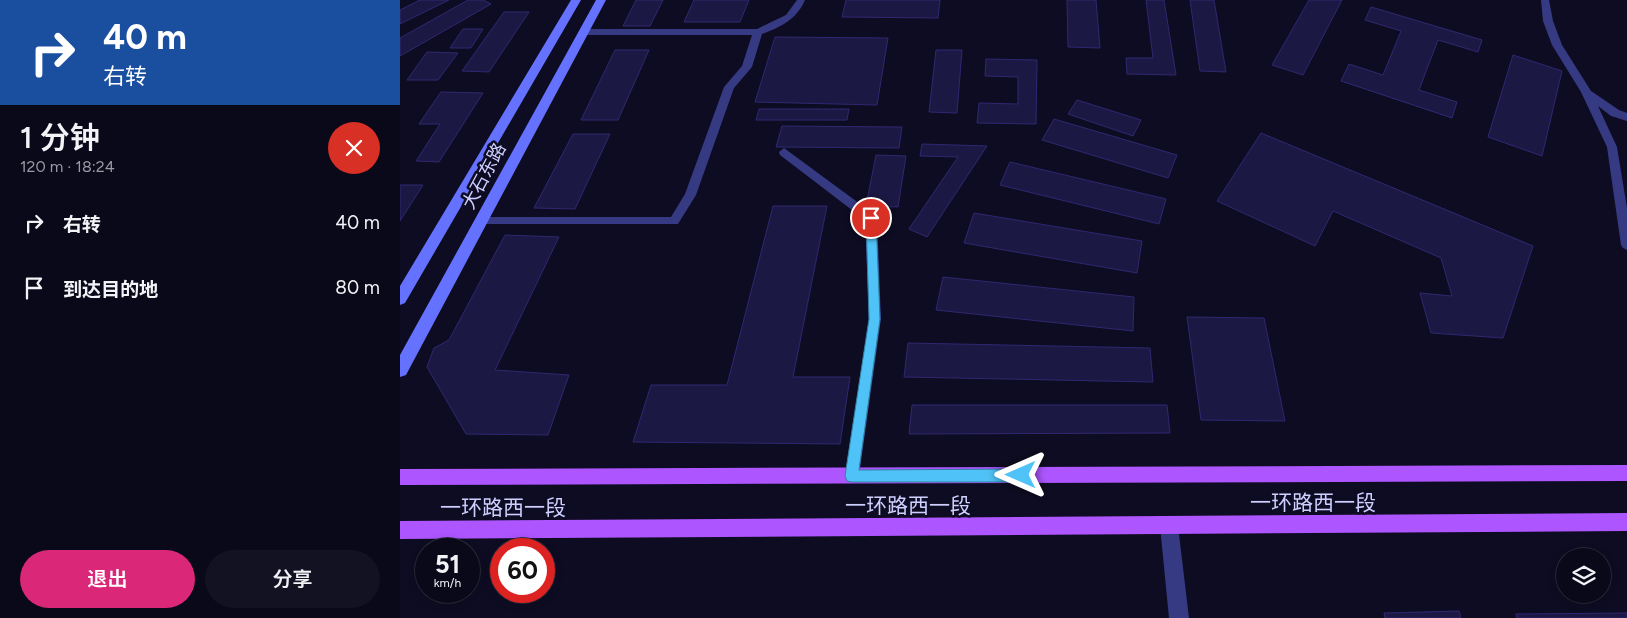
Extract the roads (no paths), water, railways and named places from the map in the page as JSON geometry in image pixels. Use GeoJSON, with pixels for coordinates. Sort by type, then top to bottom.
{"type":"FeatureCollection","features":[{"type":"Feature","properties":{"kind":"main road","name":"大石东路"},"geometry":{"type":"LineString","coordinates":[[400,299],[576,0]]}},
{"type":"Feature","properties":{"kind":"main road","name":"大石东路"},"geometry":{"type":"LineString","coordinates":[[400,370],[601,0]]}},
{"type":"Feature","properties":{"kind":"main road","name":"一环路西一段"},"geometry":{"type":"LineString","coordinates":[[400,477],[1627,474]]}},
{"type":"Feature","properties":{"kind":"main road","name":"一环路西一段"},"geometry":{"type":"LineString","coordinates":[[400,530],[1627,522]]}},
{"type":"Feature","properties":{"kind":"street"},"geometry":{"type":"LineString","coordinates":[[1169,526],[1180,618]]}},
{"type":"Feature","properties":{"kind":"lane"},"geometry":{"type":"LineString","coordinates":[[583,32],[758,32],[781,24],[800,5],[802,0]]}},
{"type":"Feature","properties":{"kind":"lane"},"geometry":{"type":"LineString","coordinates":[[1545,0],[1548,21],[1558,45],[1586,92],[1612,147],[1627,245]]}},
{"type":"Feature","properties":{"kind":"lane"},"geometry":{"type":"LineString","coordinates":[[481,221],[674,222],[690,195],[729,87],[747,66],[758,32]]}},
{"type":"Feature","properties":{"kind":"lane"},"geometry":{"type":"LineString","coordinates":[[1586,92],[1615,113],[1627,117]]}},
{"type":"Feature","properties":{"kind":"lane"},"geometry":{"type":"LineString","coordinates":[[784,152],[871,218],[875,319],[852,476]]}}]}
